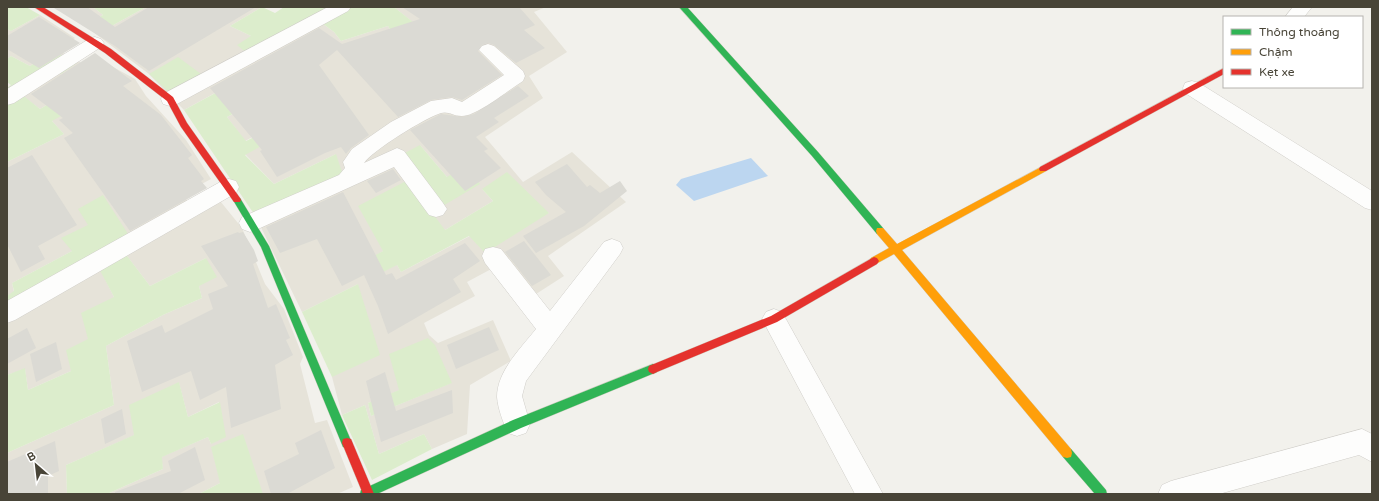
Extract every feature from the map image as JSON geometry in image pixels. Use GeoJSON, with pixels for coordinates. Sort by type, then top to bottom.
{"type":"FeatureCollection","features":[{"type":"Feature","properties":{"kind":"street"},"geometry":{"type":"LineString","coordinates":[[38,7],[108,51],[170,99],[184,125],[229,187],[265,246],[368,493],[517,424],[774,319],[895,249],[1223,72]]}},
{"type":"Feature","properties":{"kind":"street"},"geometry":{"type":"LineString","coordinates":[[170,99],[342,7]]}},
{"type":"Feature","properties":{"kind":"street"},"geometry":{"type":"LineString","coordinates":[[683,7],[814,154],[1102,494]]}},
{"type":"Feature","properties":{"kind":"street"},"geometry":{"type":"LineString","coordinates":[[1295,16],[1303,7]]}},
{"type":"Feature","properties":{"kind":"street"},"geometry":{"type":"LineString","coordinates":[[7,98],[95,43]]}},
{"type":"Feature","properties":{"kind":"street"},"geometry":{"type":"LineString","coordinates":[[346,181],[356,169],[353,162],[359,154],[398,127],[438,106],[452,105],[458,110],[467,108],[516,76],[488,50]]}},
{"type":"Feature","properties":{"kind":"street"},"geometry":{"type":"LineString","coordinates":[[1192,88],[1372,202]]}},
{"type":"Feature","properties":{"kind":"street"},"geometry":{"type":"LineString","coordinates":[[250,223],[346,181],[397,156],[436,209]]}},
{"type":"Feature","properties":{"kind":"street"},"geometry":{"type":"LineString","coordinates":[[7,313],[229,187]]}},
{"type":"Feature","properties":{"kind":"street"},"geometry":{"type":"LineString","coordinates":[[517,424],[510,402],[510,388],[519,369],[612,248]]}},
{"type":"Feature","properties":{"kind":"street"},"geometry":{"type":"LineString","coordinates":[[493,256],[550,329]]}},
{"type":"Feature","properties":{"kind":"street"},"geometry":{"type":"LineString","coordinates":[[774,319],[870,494]]}},
{"type":"Feature","properties":{"kind":"street"},"geometry":{"type":"LineString","coordinates":[[1170,494],[1362,442],[1372,449]]}},
{"type":"Feature","properties":{"kind":"shaded area"},"geometry":{"type":"Polygon","coordinates":[[[60,7],[93,7],[103,15],[88,24],[99,33],[146,7],[262,7],[230,26],[251,36],[315,18],[334,32],[341,41],[388,26],[403,51],[437,42],[394,7],[546,7],[534,12],[567,52],[529,76],[543,98],[485,137],[523,182],[572,152],[626,202],[548,256],[564,276],[522,303],[495,267],[467,282],[475,296],[424,323],[429,335],[438,343],[493,320],[511,361],[470,385],[467,434],[432,449],[424,434],[379,454],[365,405],[342,415],[332,377],[358,284],[302,312],[256,217],[336,154],[274,184],[245,154],[293,128],[286,120],[245,141],[227,117],[288,86],[266,65],[184,110],[149,74],[60,7]],[[420,145],[441,207],[447,177],[420,145]],[[482,189],[493,201],[445,230],[383,251],[372,258],[397,265],[401,272],[470,236],[549,213],[482,189]],[[451,383],[400,390],[368,403],[371,416],[451,383]]]}},
{"type":"Feature","properties":{"kind":"shaded area"},"geometry":{"type":"Polygon","coordinates":[[[40,15],[75,38],[58,50],[92,69],[104,62],[135,79],[146,96],[186,140],[211,179],[183,194],[189,204],[212,191],[242,228],[265,284],[284,309],[303,357],[300,364],[315,423],[327,420],[353,487],[337,494],[263,494],[220,483],[199,494],[107,494],[163,469],[161,457],[208,437],[211,444],[219,402],[188,417],[179,383],[135,435],[66,465],[67,494],[7,494],[7,453],[114,405],[106,346],[163,315],[202,298],[199,286],[206,258],[150,286],[127,256],[89,225],[72,251],[12,283],[14,292],[7,296],[7,162],[64,134],[52,121],[75,88],[40,109],[19,93],[76,63],[54,51],[30,66],[11,56],[7,59],[7,29],[11,31],[40,15]]]}},
{"type":"Feature","properties":{"kind":"shaded area"},"geometry":{"type":"Polygon","coordinates":[[[96,261],[114,297],[71,371],[28,390],[25,369],[7,375],[7,310],[96,261]]]}},
{"type":"Feature","properties":{"kind":"green space"},"geometry":{"type":"Polygon","coordinates":[[[7,7],[26,7],[40,15],[11,31],[7,29],[7,7]]]}},
{"type":"Feature","properties":{"kind":"green space"},"geometry":{"type":"Polygon","coordinates":[[[93,7],[146,7],[99,33],[87,24],[103,15],[93,7]]]}},
{"type":"Feature","properties":{"kind":"green space"},"geometry":{"type":"Polygon","coordinates":[[[262,7],[275,13],[284,7],[394,7],[438,42],[403,51],[388,26],[341,41],[334,32],[315,18],[248,54],[237,45],[251,36],[230,26],[262,7]]]}},
{"type":"Feature","properties":{"kind":"green space"},"geometry":{"type":"Polygon","coordinates":[[[54,51],[77,63],[61,74],[56,71],[20,93],[40,109],[75,88],[90,100],[52,121],[64,134],[7,162],[7,88],[11,85],[7,82],[7,59],[11,56],[30,66],[54,51]]]}},
{"type":"Feature","properties":{"kind":"green space"},"geometry":{"type":"Polygon","coordinates":[[[178,57],[205,77],[172,95],[149,74],[178,57]]]}},
{"type":"Feature","properties":{"kind":"green space"},"geometry":{"type":"Polygon","coordinates":[[[267,65],[288,85],[227,117],[246,141],[287,120],[294,128],[245,155],[274,184],[336,154],[344,178],[256,217],[184,110],[267,65]]]}},
{"type":"Feature","properties":{"kind":"green space"},"geometry":{"type":"Polygon","coordinates":[[[420,145],[447,177],[465,166],[480,184],[441,207],[401,155],[420,145]]]}},
{"type":"Feature","properties":{"kind":"green space"},"geometry":{"type":"Polygon","coordinates":[[[507,172],[549,213],[485,253],[469,236],[401,272],[397,265],[381,273],[372,257],[383,251],[358,206],[408,180],[445,230],[493,201],[482,189],[507,172]]]}},
{"type":"Feature","properties":{"kind":"green space"},"geometry":{"type":"Polygon","coordinates":[[[103,195],[130,237],[118,244],[150,286],[206,258],[217,277],[199,286],[202,298],[163,315],[106,346],[114,405],[7,453],[7,375],[25,368],[28,390],[71,371],[66,350],[88,339],[81,313],[114,297],[95,261],[7,310],[7,296],[14,291],[12,283],[72,251],[61,238],[88,225],[78,209],[103,195]]]}},
{"type":"Feature","properties":{"kind":"green space"},"geometry":{"type":"Polygon","coordinates":[[[358,284],[380,355],[332,377],[302,312],[358,284]]]}},
{"type":"Feature","properties":{"kind":"green space"},"geometry":{"type":"Polygon","coordinates":[[[428,338],[435,345],[452,383],[371,416],[368,403],[399,390],[389,354],[428,338]]]}},
{"type":"Feature","properties":{"kind":"green space"},"geometry":{"type":"Polygon","coordinates":[[[179,382],[188,417],[220,402],[226,437],[211,444],[208,437],[162,457],[163,469],[107,494],[67,494],[66,465],[134,435],[129,405],[179,382]]]}},
{"type":"Feature","properties":{"kind":"green space"},"geometry":{"type":"Polygon","coordinates":[[[365,405],[379,454],[424,434],[432,449],[372,480],[342,415],[365,405]]]}},
{"type":"Feature","properties":{"kind":"green space"},"geometry":{"type":"Polygon","coordinates":[[[243,434],[263,494],[199,494],[220,483],[211,447],[243,434]]]}},
{"type":"Feature","properties":{"kind":"water"},"geometry":{"type":"Polygon","coordinates":[[[751,158],[768,176],[694,201],[676,185],[681,179],[751,158]]]}},
{"type":"Feature","properties":{"kind":"building"},"geometry":{"type":"Polygon","coordinates":[[[87,7],[115,27],[149,7],[256,7],[149,71],[115,46],[54,8],[87,7]]]}},
{"type":"Feature","properties":{"kind":"building"},"geometry":{"type":"Polygon","coordinates":[[[402,7],[519,7],[535,25],[524,30],[545,48],[516,63],[494,45],[488,43],[482,45],[478,51],[502,75],[462,100],[452,97],[431,100],[398,117],[337,50],[319,65],[369,135],[351,148],[346,154],[341,147],[325,153],[277,177],[260,151],[262,150],[210,88],[319,28],[342,44],[420,19],[402,7]]]}},
{"type":"Feature","properties":{"kind":"building"},"geometry":{"type":"Polygon","coordinates":[[[39,17],[80,43],[39,68],[7,49],[7,36],[39,17]]]}},
{"type":"Feature","properties":{"kind":"building"},"geometry":{"type":"Polygon","coordinates":[[[95,53],[132,81],[123,86],[161,115],[192,155],[188,158],[204,179],[201,181],[207,188],[130,231],[64,138],[73,133],[59,120],[63,118],[31,94],[95,53]]]}},
{"type":"Feature","properties":{"kind":"building"},"geometry":{"type":"Polygon","coordinates":[[[518,86],[529,96],[494,118],[499,122],[476,137],[488,149],[484,151],[501,168],[465,191],[410,130],[441,114],[463,117],[474,114],[518,86]]]}},
{"type":"Feature","properties":{"kind":"building"},"geometry":{"type":"Polygon","coordinates":[[[32,155],[77,225],[38,246],[45,259],[21,272],[7,244],[7,168],[32,155]]]}},
{"type":"Feature","properties":{"kind":"building"},"geometry":{"type":"Polygon","coordinates":[[[567,164],[587,187],[590,185],[600,193],[620,181],[627,191],[584,226],[536,253],[523,236],[566,212],[546,195],[535,182],[567,164]]]}},
{"type":"Feature","properties":{"kind":"building"},"geometry":{"type":"Polygon","coordinates":[[[393,169],[401,180],[376,193],[367,181],[393,169]]]}},
{"type":"Feature","properties":{"kind":"building"},"geometry":{"type":"Polygon","coordinates":[[[343,192],[386,275],[392,273],[396,280],[465,243],[480,261],[453,279],[461,292],[388,334],[378,306],[364,275],[342,286],[317,239],[280,253],[266,227],[343,192]]]}},
{"type":"Feature","properties":{"kind":"building"},"geometry":{"type":"Polygon","coordinates":[[[238,232],[243,232],[254,250],[258,261],[253,264],[268,308],[276,304],[290,338],[286,340],[293,355],[275,365],[281,409],[231,428],[226,387],[200,400],[191,371],[142,392],[127,341],[162,325],[165,333],[213,309],[208,294],[228,286],[201,246],[238,232]]]}},
{"type":"Feature","properties":{"kind":"building"},"geometry":{"type":"Polygon","coordinates":[[[524,241],[551,275],[532,286],[505,252],[524,241]]]}},
{"type":"Feature","properties":{"kind":"building"},"geometry":{"type":"Polygon","coordinates":[[[489,327],[499,350],[456,369],[447,345],[489,327]]]}},
{"type":"Feature","properties":{"kind":"building"},"geometry":{"type":"Polygon","coordinates":[[[27,328],[36,348],[7,364],[7,339],[27,328]]]}},
{"type":"Feature","properties":{"kind":"building"},"geometry":{"type":"Polygon","coordinates":[[[56,342],[62,369],[36,382],[30,354],[56,342]]]}},
{"type":"Feature","properties":{"kind":"building"},"geometry":{"type":"Polygon","coordinates":[[[385,372],[396,411],[452,390],[453,413],[381,442],[366,381],[385,372]]]}},
{"type":"Feature","properties":{"kind":"building"},"geometry":{"type":"Polygon","coordinates":[[[122,409],[126,434],[105,444],[101,419],[122,409]]]}},
{"type":"Feature","properties":{"kind":"building"},"geometry":{"type":"Polygon","coordinates":[[[321,430],[335,468],[287,494],[271,494],[264,471],[299,454],[295,443],[321,430]]]}},
{"type":"Feature","properties":{"kind":"building"},"geometry":{"type":"Polygon","coordinates":[[[55,441],[59,471],[48,476],[48,494],[7,494],[7,462],[55,441]]]}},
{"type":"Feature","properties":{"kind":"building"},"geometry":{"type":"Polygon","coordinates":[[[195,447],[205,480],[178,494],[115,494],[115,492],[171,471],[168,461],[195,447]]]}},
{"type":"Feature","properties":{"kind":"traffic: fast"},"geometry":{"type":"LineString","coordinates":[[683,7],[815,154],[880,231]]}},
{"type":"Feature","properties":{"kind":"traffic: fast"},"geometry":{"type":"LineString","coordinates":[[237,200],[265,246],[347,443]]}},
{"type":"Feature","properties":{"kind":"traffic: fast"},"geometry":{"type":"LineString","coordinates":[[365,494],[517,424],[653,369]]}},
{"type":"Feature","properties":{"kind":"traffic: fast"},"geometry":{"type":"LineString","coordinates":[[1067,453],[1102,494]]}},
{"type":"Feature","properties":{"kind":"traffic: slow"},"geometry":{"type":"LineString","coordinates":[[874,261],[1043,169]]}},
{"type":"Feature","properties":{"kind":"traffic: slow"},"geometry":{"type":"LineString","coordinates":[[880,231],[1067,453]]}},
{"type":"Feature","properties":{"kind":"traffic: jam"},"geometry":{"type":"LineString","coordinates":[[38,7],[108,51],[170,99],[184,125],[237,200]]}},
{"type":"Feature","properties":{"kind":"traffic: jam"},"geometry":{"type":"LineString","coordinates":[[1043,169],[1223,72]]}},
{"type":"Feature","properties":{"kind":"traffic: jam"},"geometry":{"type":"LineString","coordinates":[[653,369],[774,319],[874,261]]}},
{"type":"Feature","properties":{"kind":"traffic: jam"},"geometry":{"type":"LineString","coordinates":[[347,443],[369,494]]}}]}
